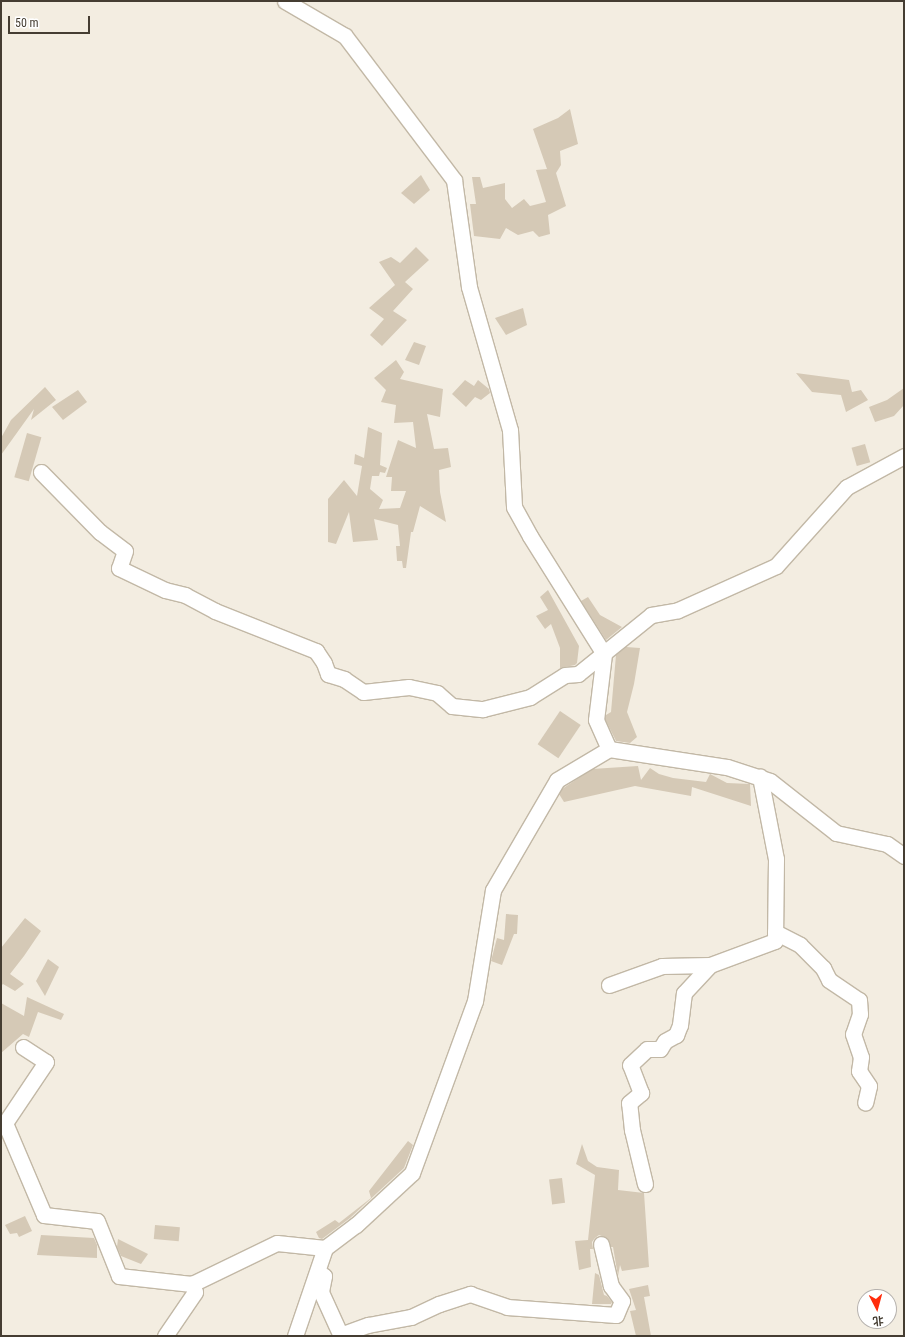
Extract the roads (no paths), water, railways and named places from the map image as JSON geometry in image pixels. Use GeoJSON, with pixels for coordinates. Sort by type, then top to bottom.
{"type":"FeatureCollection","features":[{"type":"Feature","properties":{"kind":"street"},"geometry":{"type":"LineString","coordinates":[[285,1],[345,36],[454,180],[469,287],[510,430],[514,506],[530,536],[604,654],[596,720],[609,749]]}},
{"type":"Feature","properties":{"kind":"street"},"geometry":{"type":"LineString","coordinates":[[41,472],[100,532],[125,551],[119,568],[165,590],[185,595],[215,611],[316,650],[324,663],[328,674],[344,679],[363,692],[409,687],[437,693],[452,706],[483,709],[530,697],[565,675],[578,674],[650,615],[678,610],[776,566],[847,487],[904,456]]}},
{"type":"Feature","properties":{"kind":"street"},"geometry":{"type":"LineString","coordinates":[[295,1336],[325,1248],[356,1225],[412,1173],[475,1001],[493,890],[557,780],[609,749],[727,767],[770,781],[836,833],[887,844],[904,856]]}},
{"type":"Feature","properties":{"kind":"street"},"geometry":{"type":"LineString","coordinates":[[609,985],[662,966],[710,965],[775,941],[776,859],[760,777]]}},
{"type":"Feature","properties":{"kind":"street"},"geometry":{"type":"LineString","coordinates":[[775,932],[800,945],[823,968],[829,980],[859,1000],[860,1014],[853,1034],[861,1058],[859,1071],[869,1086],[865,1103]]}},
{"type":"Feature","properties":{"kind":"street"},"geometry":{"type":"LineString","coordinates":[[645,1184],[632,1130],[629,1104],[641,1093],[630,1065],[648,1049],[660,1049],[665,1041],[676,1035],[680,1024],[684,993],[710,965]]}},
{"type":"Feature","properties":{"kind":"street"},"geometry":{"type":"LineString","coordinates":[[23,1047],[46,1062],[5,1123],[44,1215],[97,1221],[119,1276],[192,1284],[277,1244],[325,1248]]}},
{"type":"Feature","properties":{"kind":"street"},"geometry":{"type":"LineString","coordinates":[[317,1272],[324,1276],[322,1292],[341,1335],[368,1325],[411,1317],[439,1304],[470,1294],[507,1307],[616,1315],[622,1301],[611,1286],[600,1244]]}},
{"type":"Feature","properties":{"kind":"street"},"geometry":{"type":"LineString","coordinates":[[165,1336],[195,1292],[192,1284]]}}]}
